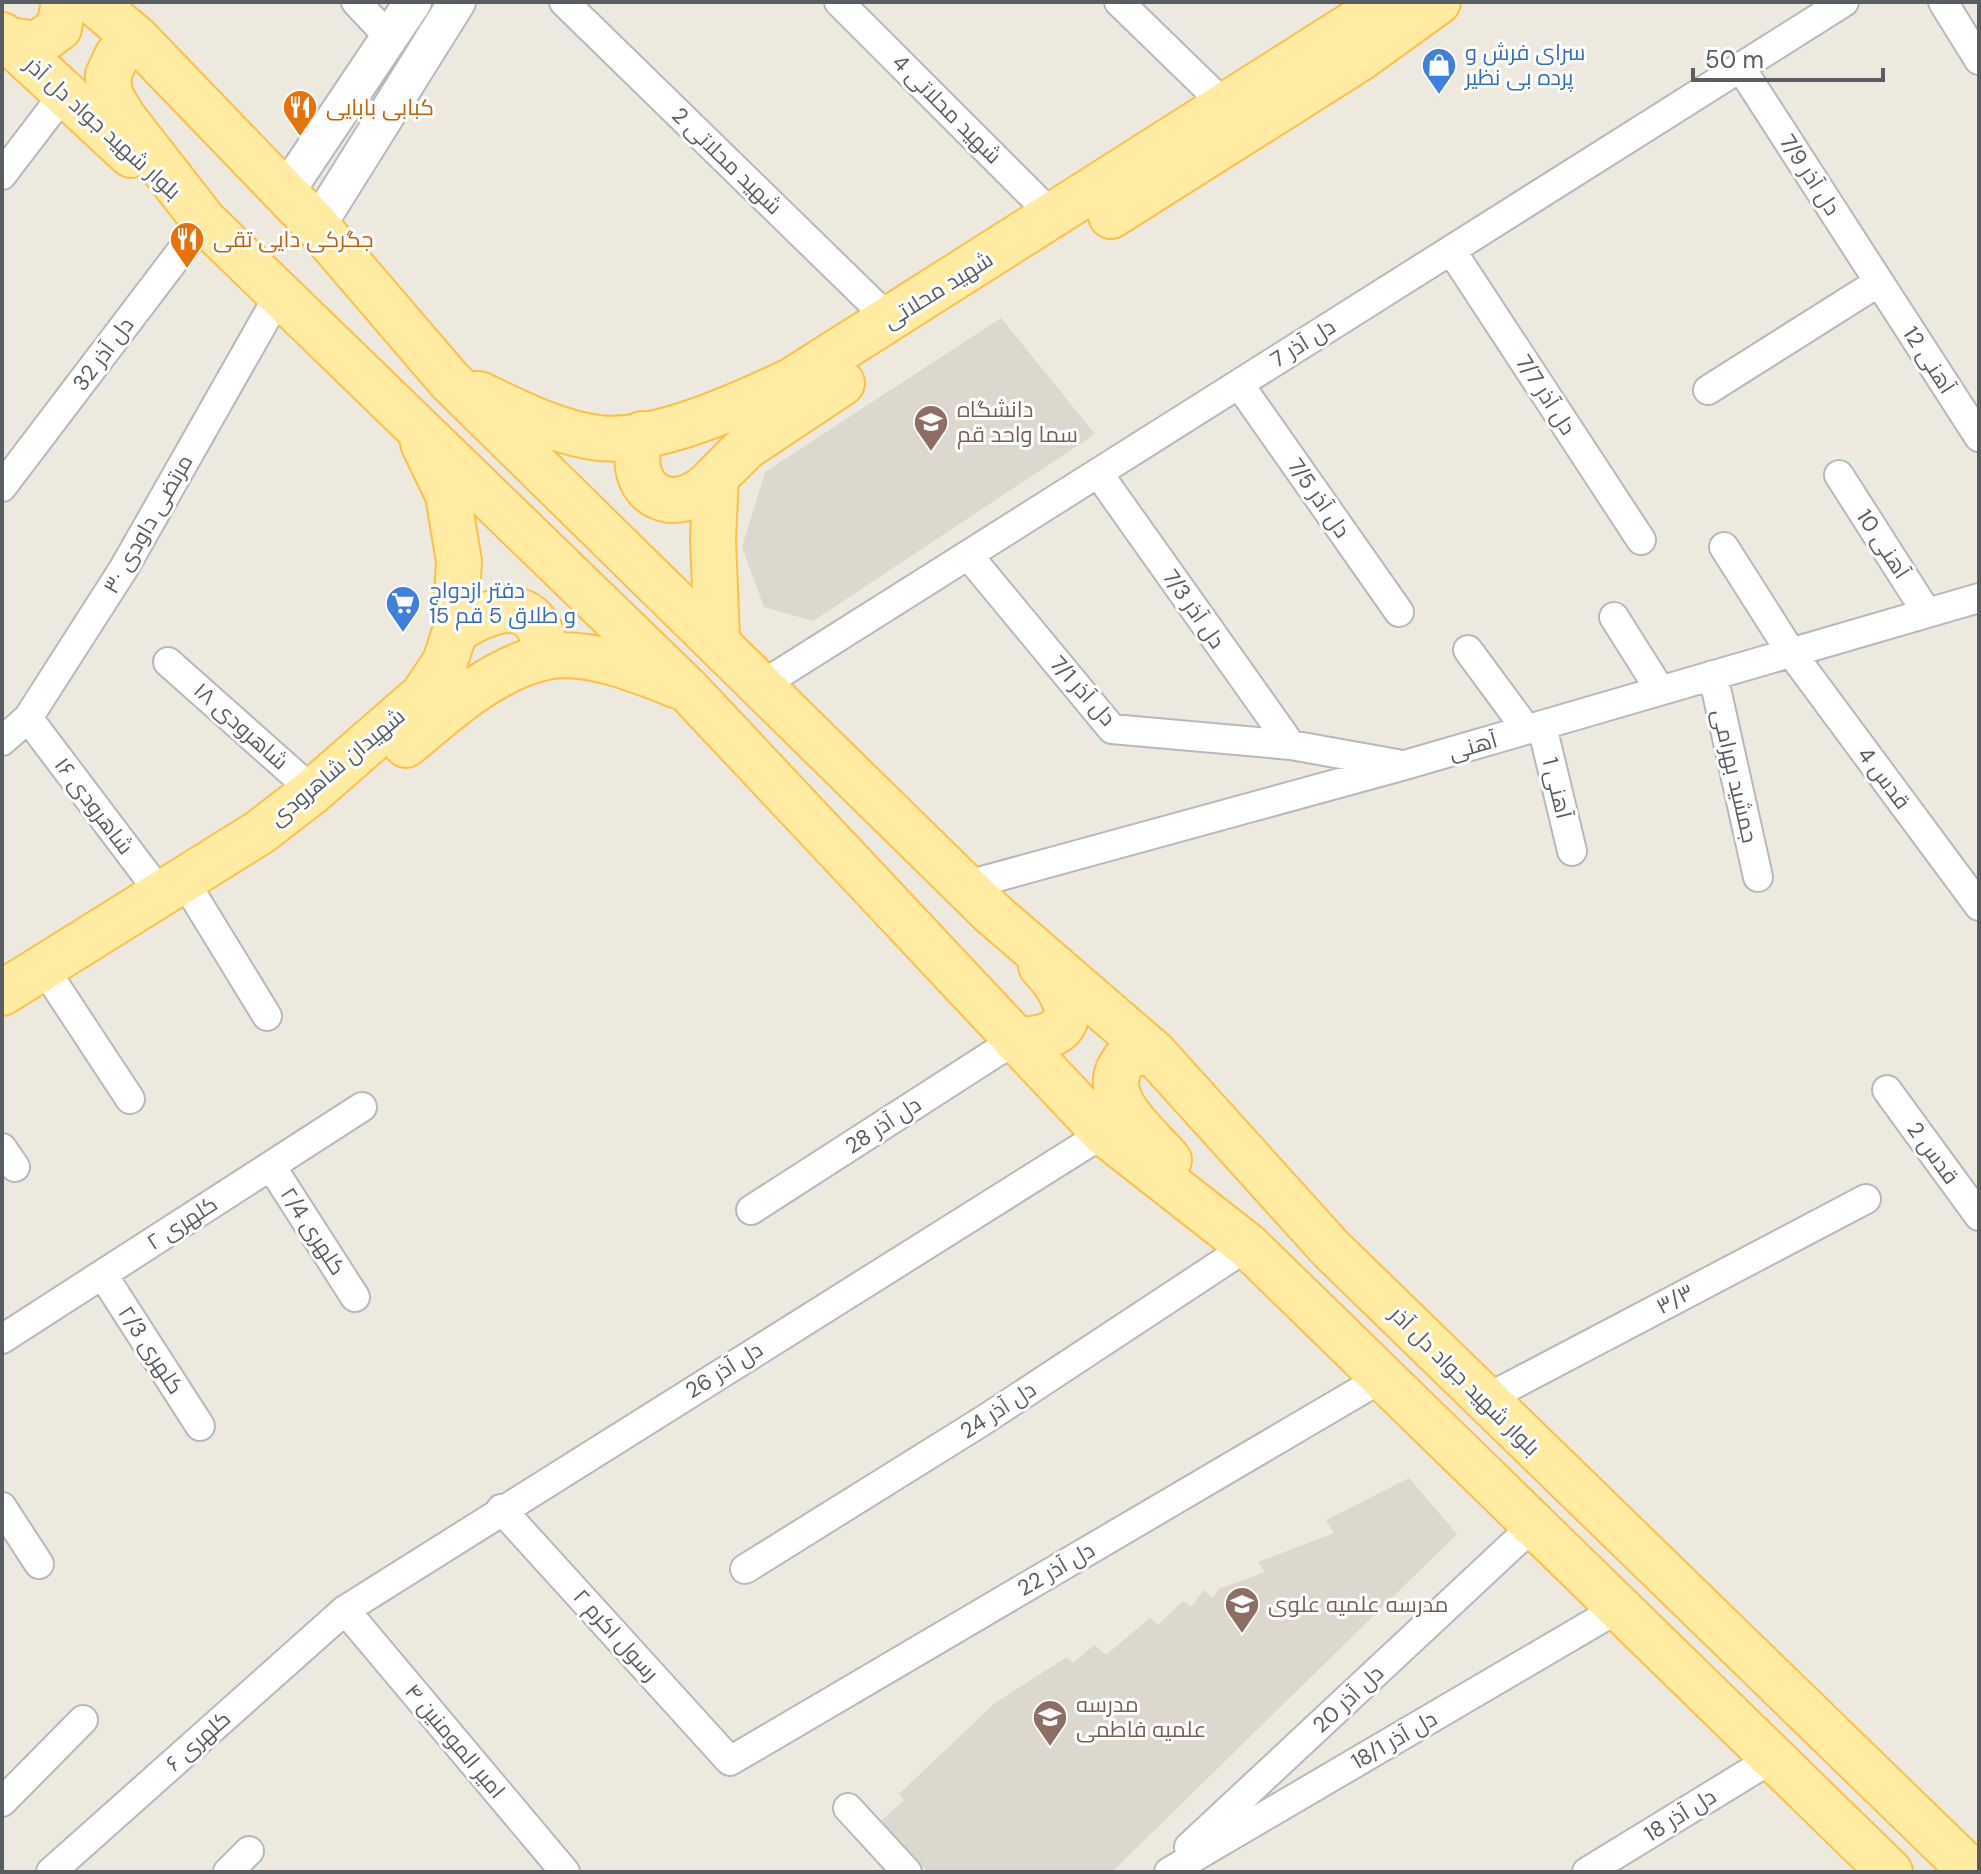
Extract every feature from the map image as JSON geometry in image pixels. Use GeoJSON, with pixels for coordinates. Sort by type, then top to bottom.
{"type":"FeatureCollection","features":[{"type":"Feature","properties":{"kind":"main road"},"geometry":{"type":"LineString","coordinates":[[5,38],[37,44],[59,28],[64,2]]}},
{"type":"Feature","properties":{"kind":"main road","name":"شهید محلاتی"},"geometry":{"type":"LineString","coordinates":[[450,381],[546,425],[601,438],[642,434],[723,413],[791,381],[890,320],[1388,2]]}},
{"type":"Feature","properties":{"kind":"main road","name":"شهید محلاتی"},"geometry":{"type":"LineString","coordinates":[[642,434],[635,456],[639,479],[655,496],[678,501],[701,495],[746,447],[804,407],[1359,59],[1438,2]]}},
{"type":"Feature","properties":{"kind":"main road"},"geometry":{"type":"LineString","coordinates":[[118,15],[317,226],[450,381],[717,640],[978,900],[1066,997],[1068,1013],[1058,1030],[1041,1040],[1015,1040]]}},
{"type":"Feature","properties":{"kind":"main road"},"geometry":{"type":"LineString","coordinates":[[118,15],[117,56],[108,75],[110,95],[123,117],[204,221],[412,419],[688,690],[1104,1133],[1238,1237]]}},
{"type":"Feature","properties":{"kind":"main road","name":"بلوار شهید جواد دل آذر"},"geometry":{"type":"LineString","coordinates":[[5,38],[63,95],[204,221]]}},
{"type":"Feature","properties":{"kind":"main road","name":"شهیدان شاهرودی"},"geometry":{"type":"LineString","coordinates":[[4,994],[57,988],[313,791],[423,695],[445,662],[455,631],[459,561],[448,495],[412,419]]}},
{"type":"Feature","properties":{"kind":"main road"},"geometry":{"type":"LineString","coordinates":[[716,477],[713,539],[717,640]]}},
{"type":"Feature","properties":{"kind":"main road"},"geometry":{"type":"LineString","coordinates":[[455,631],[483,614],[506,608],[529,615],[544,634],[547,657]]}},
{"type":"Feature","properties":{"kind":"main road","name":"شهیدان شاهرودی"},"geometry":{"type":"LineString","coordinates":[[4,994],[331,808],[444,713],[497,677],[547,657],[591,659],[646,673],[688,690]]}},
{"type":"Feature","properties":{"kind":"main road","name":"بلوار شهید جواد دل آذر"},"geometry":{"type":"LineString","coordinates":[[978,900],[1154,1053],[1331,1249],[1972,1872]]}},
{"type":"Feature","properties":{"kind":"main road"},"geometry":{"type":"LineString","coordinates":[[1154,1053],[1138,1052],[1125,1059],[1117,1071],[1115,1088],[1123,1107],[1238,1237],[1890,1872]]}},
{"type":"Feature","properties":{"kind":"street"},"geometry":{"type":"LineString","coordinates":[[356,2],[389,37]]}},
{"type":"Feature","properties":{"kind":"street"},"geometry":{"type":"LineString","coordinates":[[285,193],[413,2]]}},
{"type":"Feature","properties":{"kind":"street"},"geometry":{"type":"LineString","coordinates":[[317,226],[457,2]]}},
{"type":"Feature","properties":{"kind":"street","name":"شهید محلاتی 2"},"geometry":{"type":"LineString","coordinates":[[564,2],[890,320]]}},
{"type":"Feature","properties":{"kind":"street","name":"شهید محلاتی 4"},"geometry":{"type":"LineString","coordinates":[[839,2],[1054,217]]}},
{"type":"Feature","properties":{"kind":"street"},"geometry":{"type":"LineString","coordinates":[[1119,2],[1226,106]]}},
{"type":"Feature","properties":{"kind":"street","name":"دل آذر 7"},"geometry":{"type":"LineString","coordinates":[[762,685],[1844,2]]}},
{"type":"Feature","properties":{"kind":"street"},"geometry":{"type":"LineString","coordinates":[[1943,2],[1979,60]]}},
{"type":"Feature","properties":{"kind":"street","name":"دل آذر 7/9"},"geometry":{"type":"LineString","coordinates":[[1741,68],[1879,282]]}},
{"type":"Feature","properties":{"kind":"street"},"geometry":{"type":"LineString","coordinates":[[2,175],[63,95]]}},
{"type":"Feature","properties":{"kind":"street"},"geometry":{"type":"LineString","coordinates":[[310,157],[309,170],[318,182],[333,185],[347,178]]}},
{"type":"Feature","properties":{"kind":"street","name":"دل آذر 32"},"geometry":{"type":"LineString","coordinates":[[2,487],[204,221]]}},
{"type":"Feature","properties":{"kind":"street","name":"دل آذر 7/7"},"geometry":{"type":"LineString","coordinates":[[1451,250],[1641,540]]}},
{"type":"Feature","properties":{"kind":"street"},"geometry":{"type":"LineString","coordinates":[[1708,390],[1879,282]]}},
{"type":"Feature","properties":{"kind":"street","name":"آهنی 12"},"geometry":{"type":"LineString","coordinates":[[1879,282],[1979,437]]}},
{"type":"Feature","properties":{"kind":"street","name":"۳۰ مرتضی داودی"},"geometry":{"type":"LineString","coordinates":[[2,741],[28,718],[124,568],[279,295]]}},
{"type":"Feature","properties":{"kind":"street","name":"دل آذر 7/5"},"geometry":{"type":"LineString","coordinates":[[1239,384],[1399,612]]}},
{"type":"Feature","properties":{"kind":"street","name":"دل آذر 7/3"},"geometry":{"type":"LineString","coordinates":[[1098,473],[1291,745]]}},
{"type":"Feature","properties":{"kind":"street","name":"آهنی 10"},"geometry":{"type":"LineString","coordinates":[[1839,475],[1927,613]]}},
{"type":"Feature","properties":{"kind":"street","name":"قدس 4"},"geometry":{"type":"LineString","coordinates":[[1724,547],[1790,651],[1979,906]]}},
{"type":"Feature","properties":{"kind":"street","name":"دل آذر 7/1"},"geometry":{"type":"LineString","coordinates":[[968,555],[1112,729],[1291,745],[1405,765]]}},
{"type":"Feature","properties":{"kind":"street","name":"آهنی"},"geometry":{"type":"LineString","coordinates":[[978,900],[1405,765],[1979,598]]}},
{"type":"Feature","properties":{"kind":"street"},"geometry":{"type":"LineString","coordinates":[[1614,617],[1660,690]]}},
{"type":"Feature","properties":{"kind":"street"},"geometry":{"type":"LineString","coordinates":[[1468,650],[1535,728]]}},
{"type":"Feature","properties":{"kind":"street","name":"شاهرودی ۱۸"},"geometry":{"type":"LineString","coordinates":[[168,662],[313,791]]}},
{"type":"Feature","properties":{"kind":"street","name":"جمشید بهرامی"},"geometry":{"type":"LineString","coordinates":[[1713,675],[1758,877]]}},
{"type":"Feature","properties":{"kind":"street","name":"شاهرودی ۱۶"},"geometry":{"type":"LineString","coordinates":[[28,718],[178,897],[267,1016]]}},
{"type":"Feature","properties":{"kind":"street","name":"آهنی 1"},"geometry":{"type":"LineString","coordinates":[[1535,728],[1572,851]]}},
{"type":"Feature","properties":{"kind":"street"},"geometry":{"type":"LineString","coordinates":[[57,988],[130,1099]]}},
{"type":"Feature","properties":{"kind":"street","name":"دل آذر 28"},"geometry":{"type":"LineString","coordinates":[[751,1210],[1015,1040]]}},
{"type":"Feature","properties":{"kind":"street","name":"قدس 2"},"geometry":{"type":"LineString","coordinates":[[1887,1090],[1979,1216]]}},
{"type":"Feature","properties":{"kind":"street","name":"کلهری ۲"},"geometry":{"type":"LineString","coordinates":[[2,1339],[362,1107]]}},
{"type":"Feature","properties":{"kind":"street","name":"دل آذر 26"},"geometry":{"type":"LineString","coordinates":[[345,1610],[501,1509],[1104,1133]]}},
{"type":"Feature","properties":{"kind":"street","name":"کلهری ۲/4"},"geometry":{"type":"LineString","coordinates":[[271,1166],[355,1297]]}},
{"type":"Feature","properties":{"kind":"street","name":"۳/۳"},"geometry":{"type":"LineString","coordinates":[[1484,1400],[1866,1199]]}},
{"type":"Feature","properties":{"kind":"street","name":"دل آذر 24"},"geometry":{"type":"LineString","coordinates":[[745,1569],[984,1420],[1238,1237]]}},
{"type":"Feature","properties":{"kind":"street","name":"کلهری ۲/3"},"geometry":{"type":"LineString","coordinates":[[103,1275],[200,1426]]}},
{"type":"Feature","properties":{"kind":"street","name":"دل آذر 22"},"geometry":{"type":"LineString","coordinates":[[730,1761],[1382,1378]]}},
{"type":"Feature","properties":{"kind":"street"},"geometry":{"type":"LineString","coordinates":[[2,1507],[39,1564]]}},
{"type":"Feature","properties":{"kind":"street","name":"رسول اکرم ۲"},"geometry":{"type":"LineString","coordinates":[[501,1509],[730,1761]]}},
{"type":"Feature","properties":{"kind":"street","name":"دل آذر 20"},"geometry":{"type":"LineString","coordinates":[[1163,1872],[1534,1525]]}},
{"type":"Feature","properties":{"kind":"street","name":"دل آذر 18/1"},"geometry":{"type":"LineString","coordinates":[[1169,1872],[1619,1608]]}},
{"type":"Feature","properties":{"kind":"street","name":"کلهری ۶"},"geometry":{"type":"LineString","coordinates":[[51,1872],[345,1610]]}},
{"type":"Feature","properties":{"kind":"street","name":"امیر المومنین ۴"},"geometry":{"type":"LineString","coordinates":[[345,1610],[565,1872]]}},
{"type":"Feature","properties":{"kind":"street"},"geometry":{"type":"LineString","coordinates":[[2,1802],[83,1720]]}},
{"type":"Feature","properties":{"kind":"street","name":"دل آذر 18"},"geometry":{"type":"LineString","coordinates":[[1587,1872],[1773,1758]]}},
{"type":"Feature","properties":{"kind":"street"},"geometry":{"type":"LineString","coordinates":[[848,1808],[907,1872]]}},
{"type":"Feature","properties":{"kind":"street"},"geometry":{"type":"LineString","coordinates":[[228,1872],[249,1851]]}},
{"type":"Feature","properties":{"kind":"shaded area","name":"دانشگاه سما واحد قم"},"geometry":{"type":"Polygon","coordinates":[[[1001,318],[1095,434],[813,621],[764,607],[742,547],[765,472],[1001,318]]]}},
{"type":"Feature","properties":{"kind":"shaded area"},"geometry":{"type":"Polygon","coordinates":[[[1409,1478],[1457,1534],[1112,1872],[928,1872],[880,1822],[904,1800],[899,1794],[995,1703],[1067,1657],[1073,1663],[1094,1645],[1106,1655],[1150,1618],[1158,1625],[1183,1601],[1191,1607],[1204,1590],[1213,1598],[1219,1589],[1265,1572],[1258,1562],[1334,1533],[1326,1520],[1409,1478]]]}},
{"type":"Feature","properties":{"kind":"place","name":"سرای فرش و پرده بی نظیر"},"geometry":{"type":"Point","coordinates":[1439,96]}},
{"type":"Feature","properties":{"kind":"place","name":"کبابی بابایی"},"geometry":{"type":"Point","coordinates":[300,138]}},
{"type":"Feature","properties":{"kind":"place","name":"جگرکی دایی تقی"},"geometry":{"type":"Point","coordinates":[187,270]}},
{"type":"Feature","properties":{"kind":"place","name":"دانشگاه سما واحد قم"},"geometry":{"type":"Point","coordinates":[931,453]}},
{"type":"Feature","properties":{"kind":"place","name":"دفتر ازدواج 15 و طلاق 5 قم"},"geometry":{"type":"Point","coordinates":[403,634]}},
{"type":"Feature","properties":{"kind":"place","name":"مدرسه علمیه علوی"},"geometry":{"type":"Point","coordinates":[1242,1635]}},
{"type":"Feature","properties":{"kind":"place","name":"مدرسه علمیه فاطمی"},"geometry":{"type":"Point","coordinates":[1050,1748]}}]}
